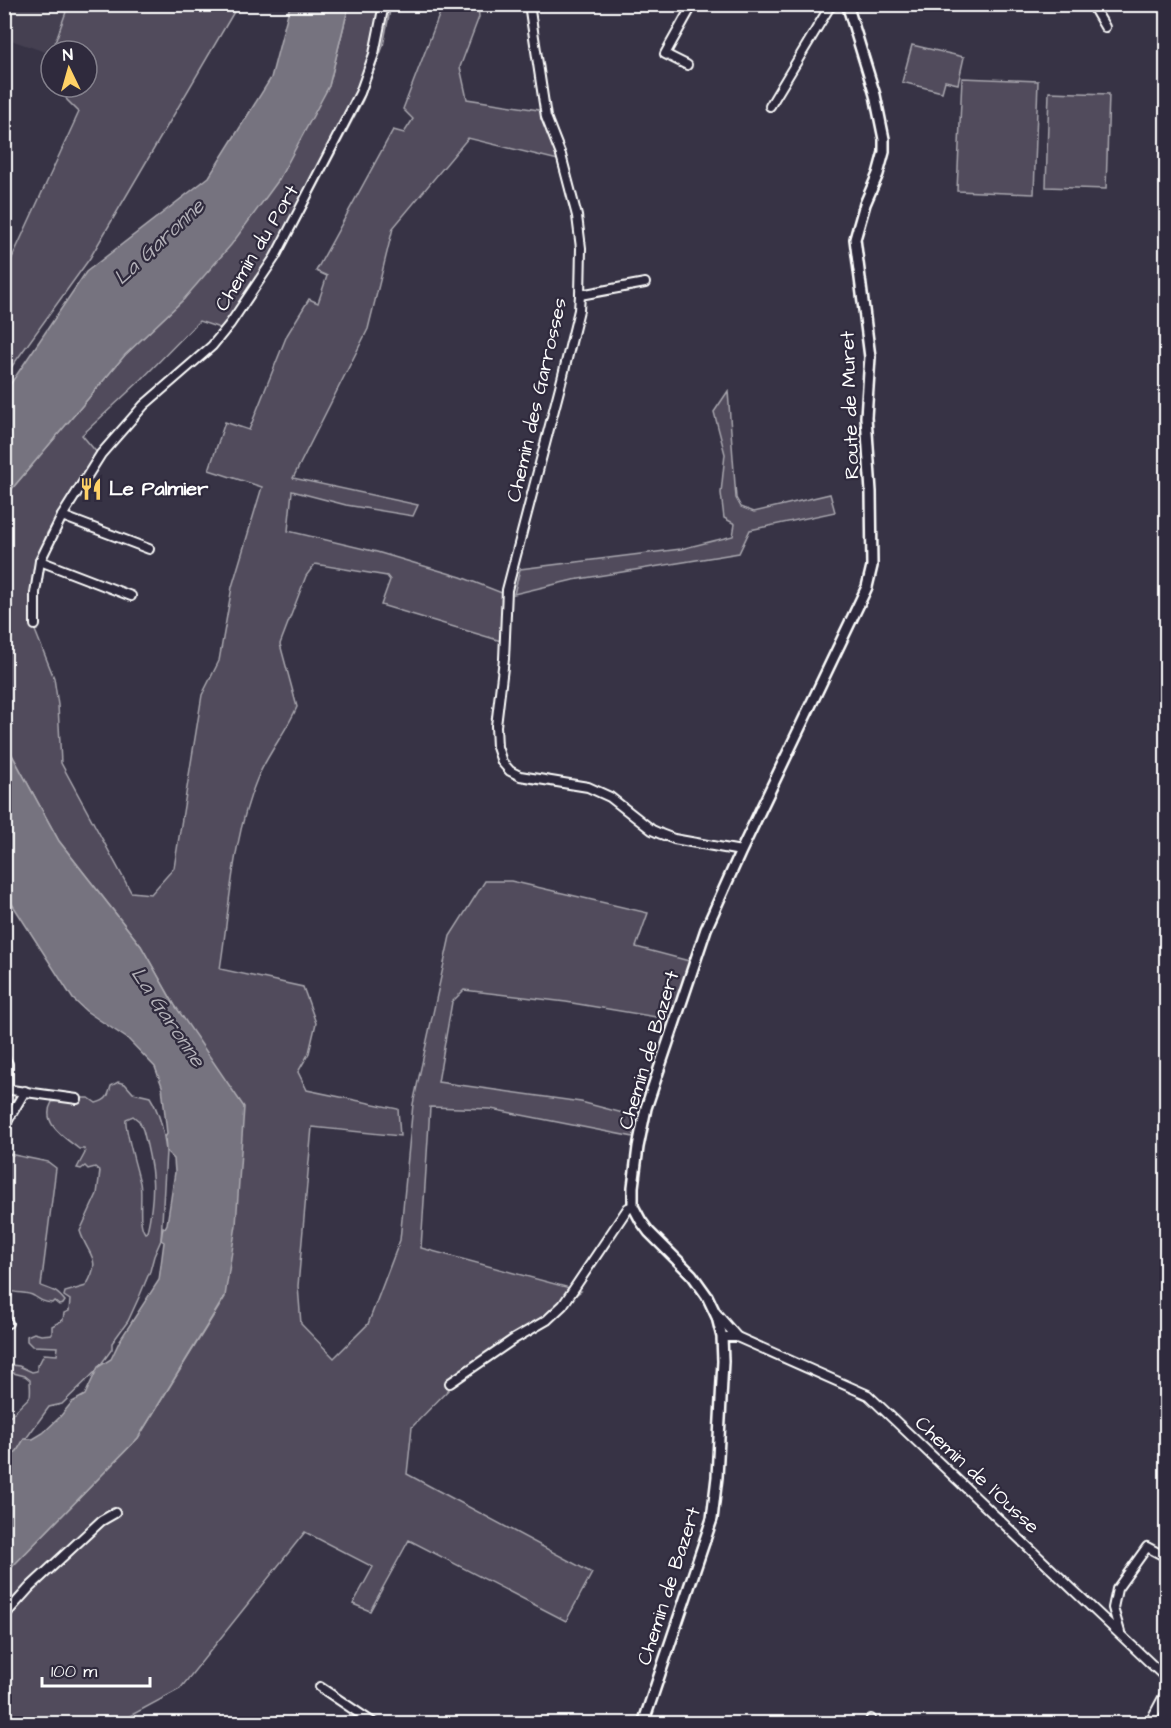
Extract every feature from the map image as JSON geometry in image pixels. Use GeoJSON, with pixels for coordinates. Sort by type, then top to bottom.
{"type":"FeatureCollection","features":[{"type":"Feature","properties":{"kind":"street","name":"Chemin du Port"},"geometry":{"type":"LineString","coordinates":[[35,625],[35,593],[40,561],[62,516],[101,454],[144,405],[212,346],[230,324],[275,257],[360,93],[374,54],[384,4]]}},
{"type":"Feature","properties":{"kind":"street","name":"Chemin des Garrosses"},"geometry":{"type":"LineString","coordinates":[[529,4],[546,117],[561,155],[576,216],[581,248],[580,295],[579,310],[562,379],[507,590],[504,659],[496,726],[497,747],[502,762],[510,771],[520,776],[588,787],[610,797],[652,830],[661,834],[674,839],[741,851]]}},
{"type":"Feature","properties":{"kind":"street"},"geometry":{"type":"LineString","coordinates":[[687,65],[665,54],[693,4]]}},
{"type":"Feature","properties":{"kind":"street"},"geometry":{"type":"LineString","coordinates":[[770,106],[829,8],[835,4]]}},
{"type":"Feature","properties":{"kind":"street","name":"Route de Muret"},"geometry":{"type":"LineString","coordinates":[[847,4],[875,94],[884,139],[881,163],[865,204],[855,239],[870,357],[866,417],[871,492]]}},
{"type":"Feature","properties":{"kind":"street"},"geometry":{"type":"LineString","coordinates":[[1096,4],[1095,10],[1105,27]]}},
{"type":"Feature","properties":{"kind":"street"},"geometry":{"type":"LineString","coordinates":[[580,295],[645,283]]}},
{"type":"Feature","properties":{"kind":"street","name":"Chemin de Bazert"},"geometry":{"type":"LineString","coordinates":[[643,1724],[712,1519],[722,1401],[722,1337],[707,1296],[692,1275],[649,1232],[633,1206],[638,1147],[646,1108],[706,929],[867,587],[872,566],[871,492]]}},
{"type":"Feature","properties":{"kind":"street"},"geometry":{"type":"LineString","coordinates":[[62,516],[149,549]]}},
{"type":"Feature","properties":{"kind":"street"},"geometry":{"type":"LineString","coordinates":[[40,561],[131,596]]}},
{"type":"Feature","properties":{"kind":"street"},"geometry":{"type":"LineString","coordinates":[[4,1058],[8,1064],[6,1089],[77,1099]]}},
{"type":"Feature","properties":{"kind":"street"},"geometry":{"type":"LineString","coordinates":[[4,1127],[25,1091]]}},
{"type":"Feature","properties":{"kind":"street"},"geometry":{"type":"LineString","coordinates":[[450,1383],[548,1320],[563,1305],[628,1209],[633,1206]]}},
{"type":"Feature","properties":{"kind":"street","name":"Chemin de l'Ousse"},"geometry":{"type":"LineString","coordinates":[[715,1313],[737,1337],[868,1395],[1167,1678]]}},
{"type":"Feature","properties":{"kind":"street","name":"Chemin de l'Ousse"},"geometry":{"type":"LineString","coordinates":[[722,1337],[737,1337]]}},
{"type":"Feature","properties":{"kind":"street"},"geometry":{"type":"LineString","coordinates":[[4,1616],[30,1587],[93,1528],[115,1513]]}},
{"type":"Feature","properties":{"kind":"street"},"geometry":{"type":"LineString","coordinates":[[1120,1634],[1113,1608],[1118,1586],[1147,1547],[1164,1556]]}},
{"type":"Feature","properties":{"kind":"street"},"geometry":{"type":"LineString","coordinates":[[320,1687],[375,1724]]}},
{"type":"Feature","properties":{"kind":"street"},"geometry":{"type":"LineString","coordinates":[[1149,1724],[1167,1692]]}},
{"type":"Feature","properties":{"kind":"shaded area"},"geometry":{"type":"Polygon","coordinates":[[[5,5],[49,5],[66,11],[56,39],[39,39],[39,50],[5,38],[5,5]]]}},
{"type":"Feature","properties":{"kind":"shaded area"},"geometry":{"type":"Polygon","coordinates":[[[49,5],[238,5],[90,258],[5,376],[5,273],[79,112],[67,99],[99,99],[99,39],[56,39],[66,12],[49,5]]]}},
{"type":"Feature","properties":{"kind":"shaded area"},"geometry":{"type":"Polygon","coordinates":[[[349,5],[391,5],[383,46],[363,100],[284,251],[250,290],[223,329],[199,321],[82,435],[98,454],[79,479],[47,533],[35,571],[32,623],[54,678],[61,763],[131,892],[151,894],[174,868],[202,695],[219,661],[232,587],[262,487],[209,470],[225,422],[249,430],[287,335],[309,299],[318,303],[327,276],[316,271],[393,130],[404,133],[413,119],[403,109],[443,5],[478,5],[479,17],[460,67],[467,99],[545,111],[558,160],[468,138],[393,228],[368,329],[293,478],[418,505],[413,516],[346,505],[292,491],[288,531],[377,552],[461,577],[502,593],[501,641],[381,605],[390,580],[387,576],[315,564],[306,576],[280,644],[297,707],[261,769],[242,825],[220,969],[303,987],[316,1023],[309,1053],[298,1072],[307,1090],[398,1109],[400,1136],[312,1127],[298,1286],[301,1324],[334,1358],[368,1324],[400,1240],[413,1104],[450,936],[485,881],[511,881],[648,913],[636,947],[693,962],[668,1019],[566,1002],[464,990],[452,1002],[438,1082],[581,1102],[638,1117],[634,1137],[491,1109],[430,1107],[421,1248],[581,1291],[454,1384],[412,1427],[407,1474],[592,1573],[566,1621],[409,1540],[370,1611],[353,1604],[373,1567],[305,1532],[180,1689],[117,1723],[5,1723],[5,1574],[138,1438],[225,1297],[174,1004],[141,946],[59,841],[5,742],[5,497],[125,355],[184,299],[329,86],[349,5]]]}},
{"type":"Feature","properties":{"kind":"shaded area"},"geometry":{"type":"Polygon","coordinates":[[[912,45],[964,57],[958,84],[945,81],[942,92],[902,82],[912,45]]]}},
{"type":"Feature","properties":{"kind":"shaded area"},"geometry":{"type":"Polygon","coordinates":[[[962,78],[1038,81],[1034,194],[957,191],[962,78]]]}},
{"type":"Feature","properties":{"kind":"shaded area"},"geometry":{"type":"Polygon","coordinates":[[[1049,92],[1109,94],[1106,189],[1046,187],[1049,92]]]}},
{"type":"Feature","properties":{"kind":"shaded area"},"geometry":{"type":"Polygon","coordinates":[[[728,391],[736,498],[741,507],[754,512],[830,494],[835,512],[750,530],[739,553],[573,580],[514,594],[520,569],[681,549],[733,536],[735,524],[724,518],[721,493],[725,454],[714,412],[728,391]]]}},
{"type":"Feature","properties":{"kind":"shaded area"},"geometry":{"type":"Polygon","coordinates":[[[118,1082],[125,1084],[133,1093],[150,1097],[159,1116],[166,1151],[161,1240],[140,1295],[128,1321],[112,1343],[112,1349],[96,1371],[62,1404],[49,1407],[17,1451],[5,1461],[5,1421],[29,1398],[30,1380],[25,1376],[5,1371],[5,1364],[19,1366],[32,1372],[37,1371],[37,1365],[44,1354],[57,1355],[58,1347],[32,1346],[27,1341],[27,1336],[34,1333],[52,1334],[52,1326],[63,1320],[64,1313],[69,1311],[70,1300],[64,1296],[65,1292],[86,1286],[94,1263],[80,1231],[97,1194],[100,1171],[95,1167],[77,1168],[85,1153],[84,1149],[79,1149],[55,1129],[49,1117],[49,1110],[52,1102],[89,1098],[96,1103],[100,1102],[106,1098],[111,1086],[118,1082]],[[133,1116],[126,1119],[141,1188],[141,1223],[145,1233],[150,1218],[153,1193],[147,1144],[139,1121],[133,1116]]]}},
{"type":"Feature","properties":{"kind":"shaded area"},"geometry":{"type":"Polygon","coordinates":[[[4,1153],[48,1162],[56,1168],[41,1286],[57,1293],[65,1301],[63,1304],[44,1301],[30,1294],[12,1291],[5,1287],[4,1153]]]}},
{"type":"Feature","properties":{"kind":"water","name":"La Garonne"},"geometry":{"type":"Polygon","coordinates":[[[290,5],[349,5],[329,86],[278,181],[231,245],[184,299],[125,355],[5,497],[5,392],[86,272],[209,177],[271,78],[290,5]]]}},
{"type":"Feature","properties":{"kind":"water","name":"La Garonne"},"geometry":{"type":"Polygon","coordinates":[[[5,742],[59,841],[141,946],[174,1004],[244,1107],[236,1225],[225,1296],[138,1438],[5,1574],[5,1461],[17,1451],[24,1439],[33,1439],[43,1433],[72,1402],[85,1395],[98,1367],[111,1359],[120,1340],[159,1280],[164,1242],[161,1240],[163,1227],[165,1228],[167,1224],[175,1172],[174,1159],[166,1151],[165,1137],[167,1134],[162,1086],[155,1067],[128,1039],[86,1011],[73,999],[5,893],[5,742]]]}},
{"type":"Feature","properties":{"kind":"place","name":"Le Palmier"},"geometry":{"type":"Point","coordinates":[91,489]}}]}
